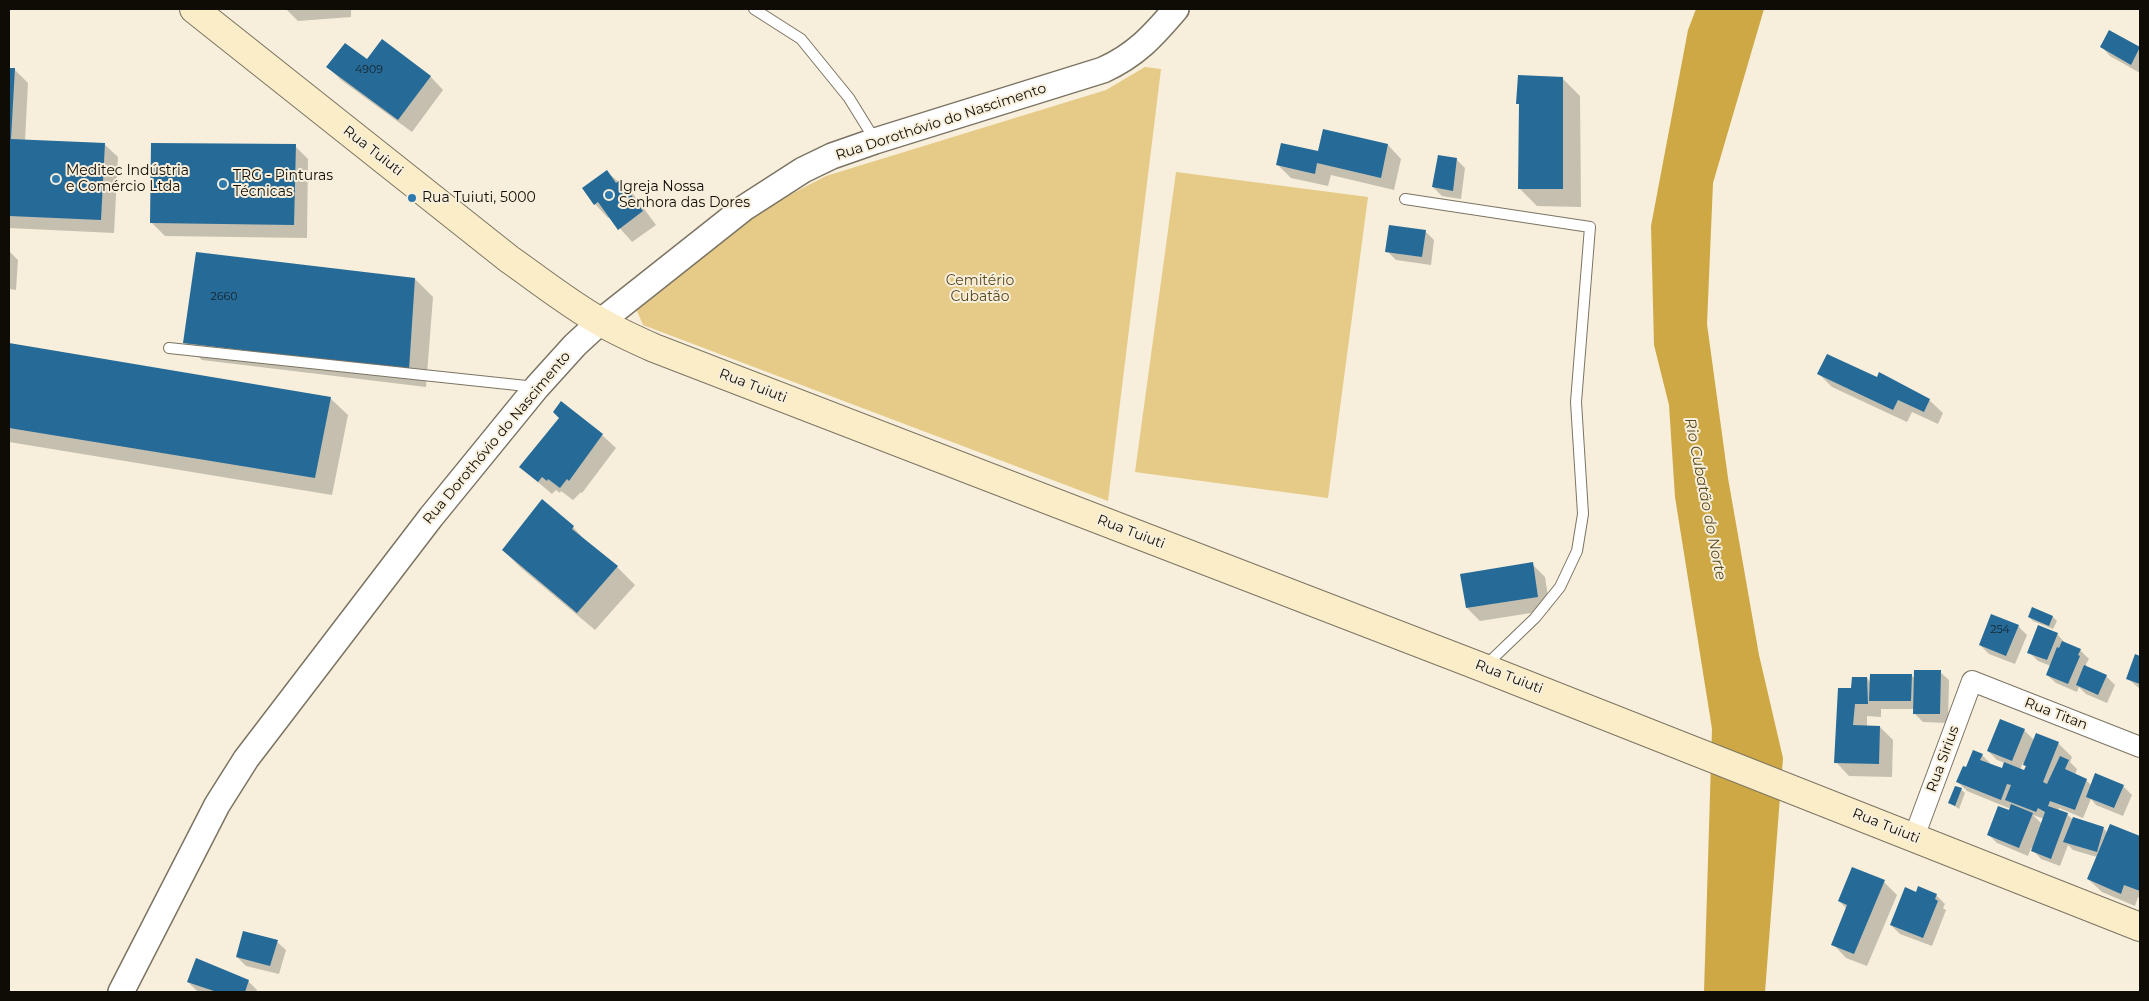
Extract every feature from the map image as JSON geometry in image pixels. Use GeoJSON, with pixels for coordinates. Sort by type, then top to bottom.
{"type":"FeatureCollection","features":[{"type":"Feature","properties":{"kind":"main road","name":"Rua Tuiuti"},"geometry":{"type":"LineString","coordinates":[[194,9],[509,258],[600,322],[663,351],[1682,745],[2140,927]]}},
{"type":"Feature","properties":{"kind":"street","name":"Rua Dorothóvio do Nascimento"},"geometry":{"type":"LineString","coordinates":[[121,992],[217,805],[246,759],[431,517],[537,387],[576,344],[600,322],[736,214],[774,187],[832,156],[1103,70],[1123,61],[1140,49],[1176,9]]}},
{"type":"Feature","properties":{"kind":"street","name":"Rua Titan"},"geometry":{"type":"LineString","coordinates":[[1972,681],[2140,747]]}},
{"type":"Feature","properties":{"kind":"street","name":"Rua Sirius"},"geometry":{"type":"LineString","coordinates":[[1914,837],[1972,681]]}},
{"type":"Feature","properties":{"kind":"lane"},"geometry":{"type":"LineString","coordinates":[[754,9],[800,39],[849,98],[875,141]]}},
{"type":"Feature","properties":{"kind":"lane"},"geometry":{"type":"LineString","coordinates":[[1405,199],[1590,227],[1576,402],[1583,514],[1577,551],[1560,587],[1536,618],[1484,668]]}},
{"type":"Feature","properties":{"kind":"lane"},"geometry":{"type":"LineString","coordinates":[[170,348],[537,387]]}},
{"type":"Feature","properties":{"kind":"green space","name":"Cemitério Cubatão"},"geometry":{"type":"Polygon","coordinates":[[[1145,67],[1161,69],[1108,501],[643,325],[637,311],[639,296],[749,216],[826,176],[1106,90],[1145,67]]]}},
{"type":"Feature","properties":{"kind":"green space"},"geometry":{"type":"Polygon","coordinates":[[[1176,172],[1368,197],[1328,498],[1135,472],[1176,172]]]}},
{"type":"Feature","properties":{"kind":"water","name":"Rio Cubatão do Norte"},"geometry":{"type":"Polygon","coordinates":[[[1696,9],[1764,9],[1713,183],[1707,324],[1728,478],[1759,655],[1783,758],[1765,992],[1704,992],[1712,729],[1675,497],[1669,405],[1654,345],[1651,226],[1688,30],[1696,9]]]}},
{"type":"Feature","properties":{"kind":"building"},"geometry":{"type":"Polygon","coordinates":[[[2109,30],[2140,47],[2131,65],[2100,47],[2109,30]]]}},
{"type":"Feature","properties":{"kind":"building"},"geometry":{"type":"Polygon","coordinates":[[[382,39],[431,76],[398,120],[326,67],[345,43],[367,59],[382,39]]]}},
{"type":"Feature","properties":{"kind":"building","name":"Meditec Indústria e Comércio Ltda"},"geometry":{"type":"Polygon","coordinates":[[[9,68],[15,68],[11,139],[105,143],[101,220],[9,216],[9,68]]]}},
{"type":"Feature","properties":{"kind":"building"},"geometry":{"type":"Polygon","coordinates":[[[1518,75],[1563,77],[1563,189],[1518,189],[1519,104],[1516,104],[1518,75]]]}},
{"type":"Feature","properties":{"kind":"building"},"geometry":{"type":"Polygon","coordinates":[[[1323,129],[1388,144],[1381,178],[1317,163],[1315,174],[1276,165],[1281,143],[1318,151],[1323,129]]]}},
{"type":"Feature","properties":{"kind":"building","name":"TRG - Pinturas Técnicas"},"geometry":{"type":"Polygon","coordinates":[[[151,143],[296,144],[294,225],[150,223],[151,143]]]}},
{"type":"Feature","properties":{"kind":"building"},"geometry":{"type":"Polygon","coordinates":[[[1438,155],[1457,158],[1453,191],[1432,187],[1438,155]]]}},
{"type":"Feature","properties":{"kind":"building","name":"Igreja Nossa Senhora das Dores"},"geometry":{"type":"Polygon","coordinates":[[[607,170],[616,183],[620,180],[643,211],[618,230],[598,202],[594,205],[582,188],[607,170]]]}},
{"type":"Feature","properties":{"kind":"building"},"geometry":{"type":"Polygon","coordinates":[[[1389,225],[1426,230],[1422,257],[1385,252],[1389,225]]]}},
{"type":"Feature","properties":{"kind":"building"},"geometry":{"type":"Polygon","coordinates":[[[196,252],[415,278],[409,370],[183,343],[196,252]]]}},
{"type":"Feature","properties":{"kind":"building"},"geometry":{"type":"Polygon","coordinates":[[[9,343],[331,397],[315,478],[9,428],[9,343]]]}},
{"type":"Feature","properties":{"kind":"building"},"geometry":{"type":"Polygon","coordinates":[[[1827,354],[1877,377],[1879,372],[1930,399],[1924,412],[1898,400],[1893,410],[1817,374],[1827,354]]]}},
{"type":"Feature","properties":{"kind":"building"},"geometry":{"type":"Polygon","coordinates":[[[561,401],[603,434],[569,481],[567,479],[560,488],[542,477],[538,482],[519,467],[559,418],[553,412],[561,401]]]}},
{"type":"Feature","properties":{"kind":"building"},"geometry":{"type":"Polygon","coordinates":[[[542,499],[574,526],[572,529],[618,566],[577,613],[502,550],[542,499]]]}},
{"type":"Feature","properties":{"kind":"building"},"geometry":{"type":"Polygon","coordinates":[[[1533,562],[1538,597],[1466,608],[1460,574],[1533,562]]]}},
{"type":"Feature","properties":{"kind":"building"},"geometry":{"type":"Polygon","coordinates":[[[2032,607],[2053,616],[2049,626],[2028,617],[2032,607]]]}},
{"type":"Feature","properties":{"kind":"building"},"geometry":{"type":"Polygon","coordinates":[[[1991,614],[2019,625],[2006,656],[1979,645],[1991,614]]]}},
{"type":"Feature","properties":{"kind":"building"},"geometry":{"type":"Polygon","coordinates":[[[2038,625],[2058,633],[2047,660],[2027,653],[2038,625]]]}},
{"type":"Feature","properties":{"kind":"building"},"geometry":{"type":"Polygon","coordinates":[[[2062,641],[2081,649],[2068,684],[2046,675],[2057,647],[2059,648],[2062,641]]]}},
{"type":"Feature","properties":{"kind":"building"},"geometry":{"type":"Polygon","coordinates":[[[2135,654],[2140,656],[2140,684],[2126,679],[2135,654]]]}},
{"type":"Feature","properties":{"kind":"building"},"geometry":{"type":"Polygon","coordinates":[[[2084,665],[2107,675],[2098,695],[2076,685],[2084,665]]]}},
{"type":"Feature","properties":{"kind":"building"},"geometry":{"type":"Polygon","coordinates":[[[1914,670],[1941,670],[1940,714],[1913,714],[1914,670]]]}},
{"type":"Feature","properties":{"kind":"building"},"geometry":{"type":"Polygon","coordinates":[[[1870,674],[1912,674],[1911,701],[1869,701],[1870,674]]]}},
{"type":"Feature","properties":{"kind":"building"},"geometry":{"type":"Polygon","coordinates":[[[1852,677],[1867,677],[1868,704],[1855,704],[1853,725],[1880,726],[1879,764],[1834,763],[1838,688],[1851,688],[1852,677]]]}},
{"type":"Feature","properties":{"kind":"building"},"geometry":{"type":"Polygon","coordinates":[[[2000,719],[2025,729],[2012,761],[1987,751],[2000,719]]]}},
{"type":"Feature","properties":{"kind":"building"},"geometry":{"type":"Polygon","coordinates":[[[2036,733],[2059,742],[2043,782],[2047,784],[2060,756],[2069,760],[2065,769],[2087,779],[2075,810],[2050,801],[2048,806],[2068,813],[2051,859],[2031,851],[2045,812],[2038,808],[2036,812],[2005,800],[2011,785],[2007,784],[2001,800],[1956,782],[1963,766],[1966,767],[1973,750],[1983,754],[1980,760],[2002,768],[2004,762],[2024,770],[2026,766],[2023,765],[2036,733]]]}},
{"type":"Feature","properties":{"kind":"building"},"geometry":{"type":"Polygon","coordinates":[[[2095,773],[2124,785],[2114,808],[2086,797],[2095,773]]]}},
{"type":"Feature","properties":{"kind":"building"},"geometry":{"type":"Polygon","coordinates":[[[1955,786],[1962,788],[1955,806],[1948,803],[1955,786]]]}},
{"type":"Feature","properties":{"kind":"building"},"geometry":{"type":"Polygon","coordinates":[[[2011,804],[2033,813],[2019,848],[1987,835],[1998,806],[2009,810],[2011,804]]]}},
{"type":"Feature","properties":{"kind":"building"},"geometry":{"type":"Polygon","coordinates":[[[2073,817],[2104,827],[2097,852],[2063,842],[2073,817]]]}},
{"type":"Feature","properties":{"kind":"building"},"geometry":{"type":"Polygon","coordinates":[[[2110,824],[2140,836],[2140,891],[2124,885],[2121,894],[2087,879],[2110,824]]]}},
{"type":"Feature","properties":{"kind":"building"},"geometry":{"type":"Polygon","coordinates":[[[1852,867],[1885,880],[1854,954],[1831,945],[1847,905],[1838,901],[1852,867]]]}},
{"type":"Feature","properties":{"kind":"building"},"geometry":{"type":"Polygon","coordinates":[[[1918,886],[1937,894],[1935,899],[1938,901],[1923,938],[1890,925],[1905,887],[1916,892],[1918,886]]]}},
{"type":"Feature","properties":{"kind":"building"},"geometry":{"type":"Polygon","coordinates":[[[243,931],[278,940],[270,966],[236,957],[243,931]]]}},
{"type":"Feature","properties":{"kind":"building"},"geometry":{"type":"Polygon","coordinates":[[[196,958],[249,980],[245,992],[217,992],[187,982],[196,958]]]}},
{"type":"Feature","properties":{"kind":"place","name":"Meditec Indústria e Comércio Ltda"},"geometry":{"type":"Point","coordinates":[56,179]}},
{"type":"Feature","properties":{"kind":"place","name":"TRG - Pinturas Técnicas"},"geometry":{"type":"Point","coordinates":[223,184]}},
{"type":"Feature","properties":{"kind":"place","name":"Igreja Nossa Senhora das Dores"},"geometry":{"type":"Point","coordinates":[609,195]}},
{"type":"Feature","properties":{"kind":"place","name":"Rua Tuiuti, 5000"},"geometry":{"type":"Point","coordinates":[412,198]}}]}
